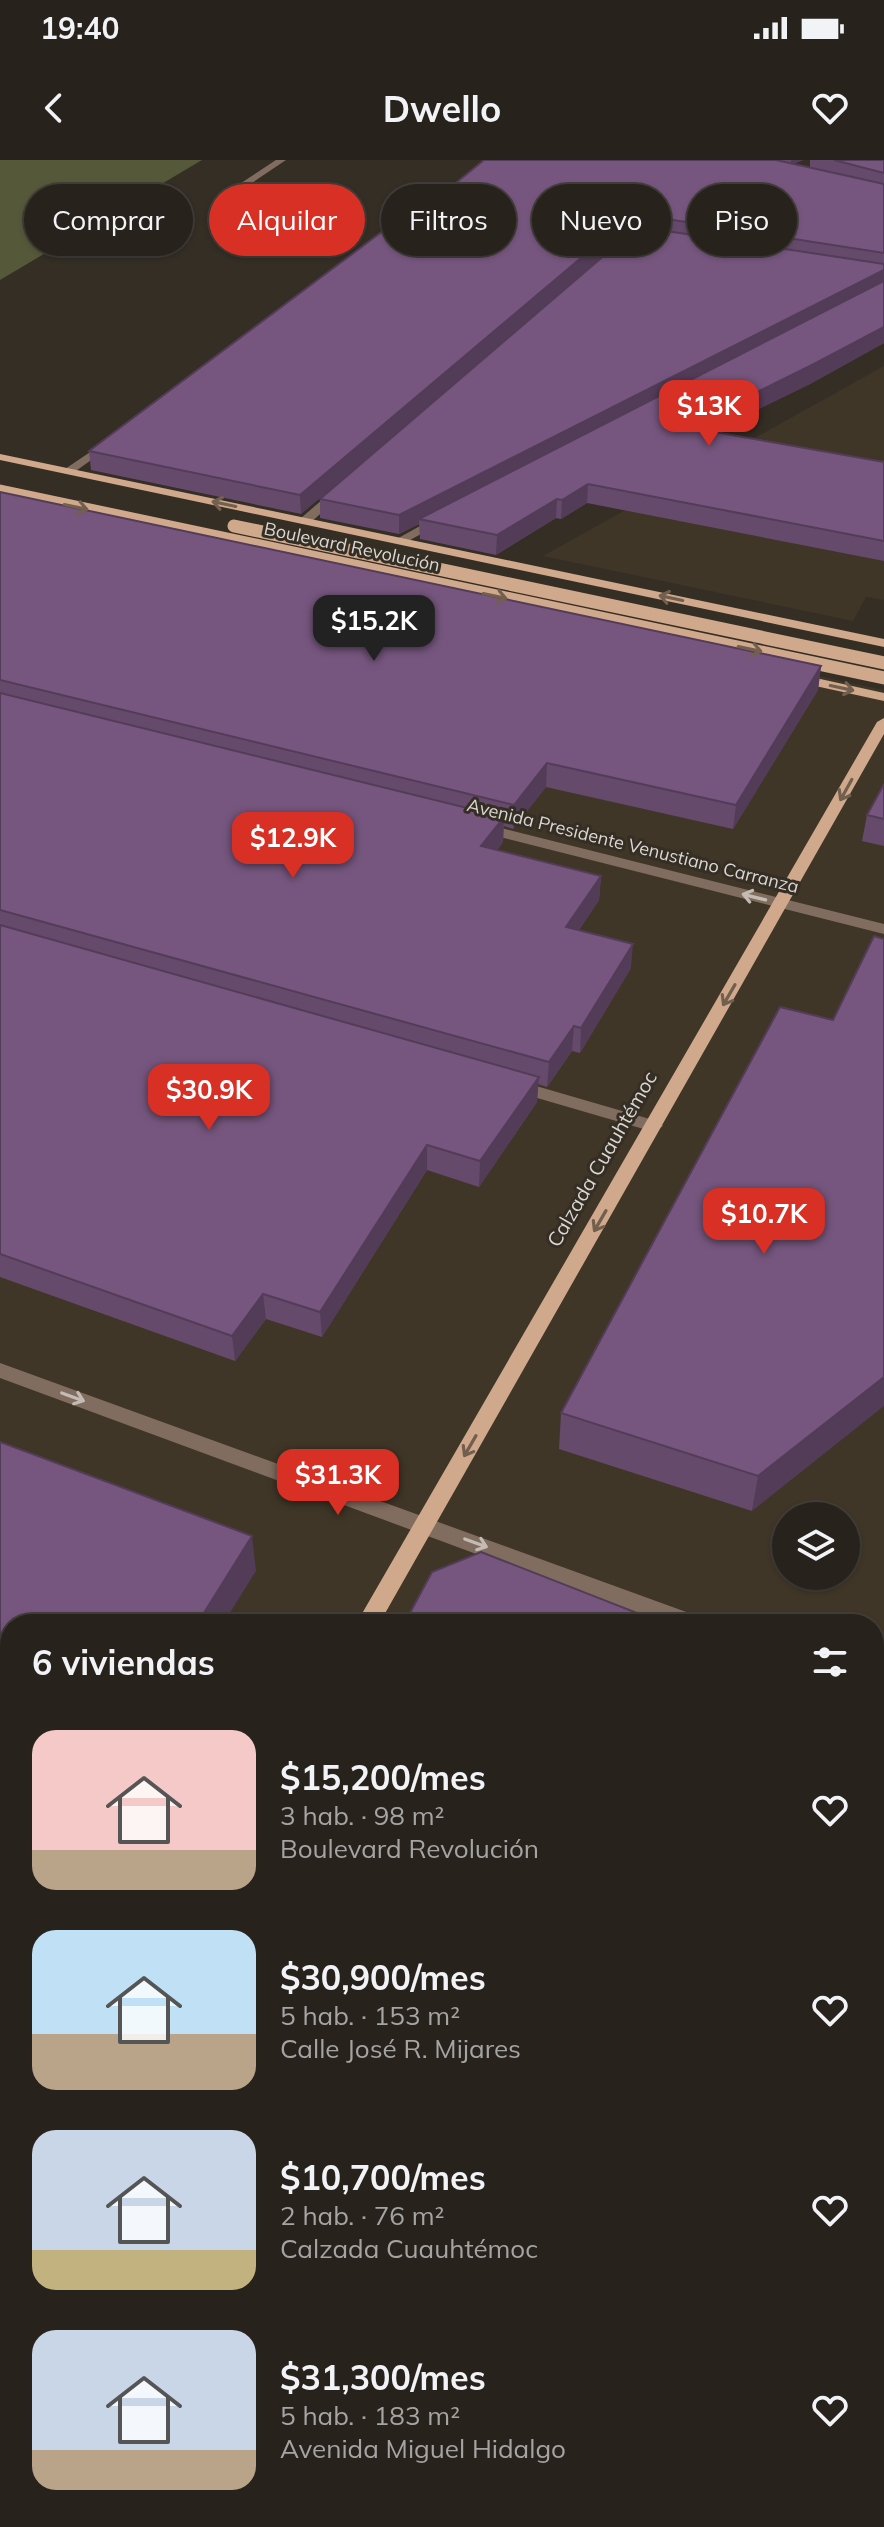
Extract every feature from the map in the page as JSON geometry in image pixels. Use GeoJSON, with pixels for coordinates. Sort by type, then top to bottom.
{"type":"FeatureCollection","features":[{"type":"Feature","properties":{"kind":"main road","name":"Boulevard Revolución"},"geometry":{"type":"LineString","coordinates":[[0,457],[884,643]]}},
{"type":"Feature","properties":{"kind":"main road","name":"Boulevard Revolución"},"geometry":{"type":"LineString","coordinates":[[0,477],[884,663]]}},
{"type":"Feature","properties":{"kind":"main road","name":"Boulevard Revolución"},"geometry":{"type":"LineString","coordinates":[[0,491],[884,678]]}},
{"type":"Feature","properties":{"kind":"main road"},"geometry":{"type":"LineString","coordinates":[[0,505],[295,569]]}},
{"type":"Feature","properties":{"kind":"main road"},"geometry":{"type":"LineString","coordinates":[[544,623],[558,623],[581,608],[586,599],[582,579]]}},
{"type":"Feature","properties":{"kind":"main road"},"geometry":{"type":"LineString","coordinates":[[776,674],[884,697]]}},
{"type":"Feature","properties":{"kind":"main road","name":"Calzada Cuauhtémoc"},"geometry":{"type":"LineString","coordinates":[[373,1614],[884,722]]}},
{"type":"Feature","properties":{"kind":"street"},"geometry":{"type":"LineString","coordinates":[[245,184],[282,160]]}},
{"type":"Feature","properties":{"kind":"street"},"geometry":{"type":"LineString","coordinates":[[69,471],[120,434]]}},
{"type":"Feature","properties":{"kind":"street"},"geometry":{"type":"LineString","coordinates":[[305,521],[352,480]]}},
{"type":"Feature","properties":{"kind":"street"},"geometry":{"type":"LineString","coordinates":[[399,541],[456,512]]}},
{"type":"Feature","properties":{"kind":"street","name":"Avenida Presidente Venustiano Carranza"},"geometry":{"type":"LineString","coordinates":[[460,823],[884,929]]}},
{"type":"Feature","properties":{"kind":"street"},"geometry":{"type":"LineString","coordinates":[[487,1078],[654,1126]]}},
{"type":"Feature","properties":{"kind":"street"},"geometry":{"type":"LineString","coordinates":[[0,1370],[665,1614]]}},
{"type":"Feature","properties":{"kind":"shaded area"},"geometry":{"type":"Polygon","coordinates":[[[884,366],[884,600],[866,597],[853,621],[543,556],[884,366]]]}},
{"type":"Feature","properties":{"kind":"shaded area"},"geometry":{"type":"Polygon","coordinates":[[[0,502],[884,690],[884,1614],[0,1614],[0,502]]]}},
{"type":"Feature","properties":{"kind":"green space"},"geometry":{"type":"Polygon","coordinates":[[[0,160],[202,160],[162,184],[24,184],[24,256],[40,256],[0,280],[0,160]]]}},
{"type":"Feature","properties":{"kind":"building"},"geometry":{"type":"Polygon","coordinates":[[[484,160],[776,160],[884,184],[884,253],[797,239],[797,184],[687,184],[687,222],[671,220],[671,184],[532,184],[532,256],[583,256],[300,495],[89,451],[349,256],[365,256],[365,244],[381,232],[381,256],[516,256],[516,184],[455,184],[484,160]]]}},
{"type":"Feature","properties":{"kind":"building"},"geometry":{"type":"Polygon","coordinates":[[[834,160],[884,160],[884,173],[834,160]]]}},
{"type":"Feature","properties":{"kind":"building"},"geometry":{"type":"Polygon","coordinates":[[[671,232],[687,234],[687,256],[797,256],[797,251],[884,264],[884,270],[399,515],[320,499],[604,256],[671,256],[671,232]]]}},
{"type":"Feature","properties":{"kind":"building"},"geometry":{"type":"Polygon","coordinates":[[[884,281],[884,327],[686,427],[884,462],[884,541],[588,484],[497,535],[419,519],[884,281]]]}},
{"type":"Feature","properties":{"kind":"building"},"geometry":{"type":"Polygon","coordinates":[[[0,492],[821,666],[736,805],[547,763],[514,805],[0,680],[0,492]]]}},
{"type":"Feature","properties":{"kind":"building"},"geometry":{"type":"Polygon","coordinates":[[[0,693],[504,817],[481,846],[601,876],[566,927],[633,944],[581,1028],[574,1026],[549,1062],[0,910],[0,693]]]}},
{"type":"Feature","properties":{"kind":"building"},"geometry":{"type":"Polygon","coordinates":[[[884,784],[884,819],[867,815],[884,784]]]}},
{"type":"Feature","properties":{"kind":"building"},"geometry":{"type":"Polygon","coordinates":[[[0,925],[539,1077],[480,1161],[427,1145],[320,1312],[263,1294],[232,1336],[0,1254],[0,925]]]}},
{"type":"Feature","properties":{"kind":"building"},"geometry":{"type":"Polygon","coordinates":[[[874,936],[884,939],[884,1377],[758,1476],[561,1413],[780,1007],[833,1020],[874,936]]]}},
{"type":"Feature","properties":{"kind":"building"},"geometry":{"type":"Polygon","coordinates":[[[0,1442],[252,1536],[203,1614],[0,1614],[0,1442]]]}},
{"type":"Feature","properties":{"kind":"building"},"geometry":{"type":"Polygon","coordinates":[[[481,1552],[640,1614],[409,1614],[432,1572],[481,1552]]]}}]}
